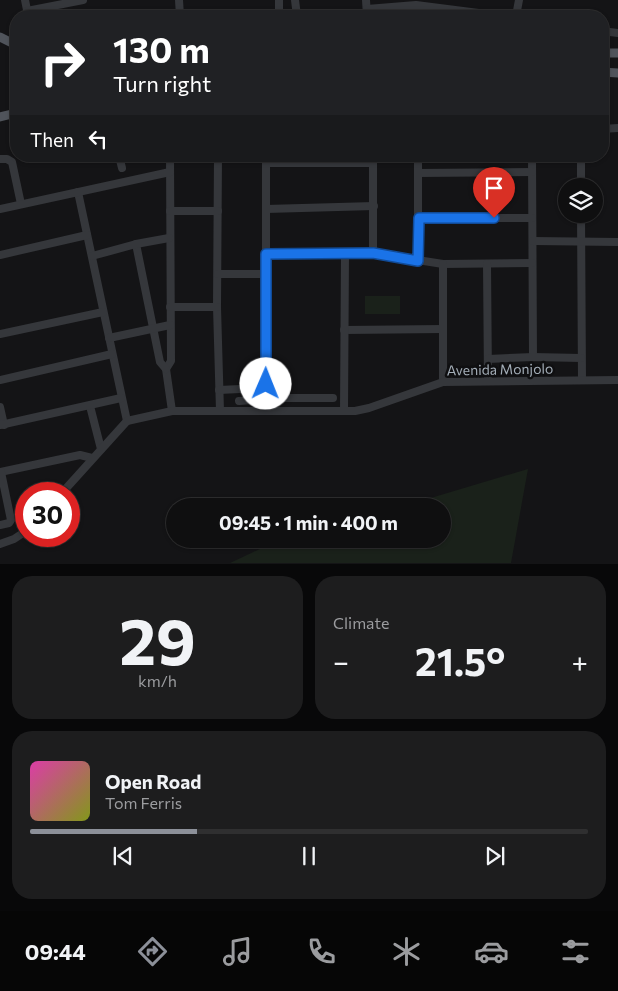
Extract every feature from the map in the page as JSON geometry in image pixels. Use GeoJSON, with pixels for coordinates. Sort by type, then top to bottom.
{"type":"FeatureCollection","features":[{"type":"Feature","properties":{"kind":"street"},"geometry":{"type":"LineString","coordinates":[[42,10],[83,0]]}},
{"type":"Feature","properties":{"kind":"street"},"geometry":{"type":"LineString","coordinates":[[380,10],[416,2],[465,10]]}},
{"type":"Feature","properties":{"kind":"street"},"geometry":{"type":"LineString","coordinates":[[12,162],[21,204]]}},
{"type":"Feature","properties":{"kind":"street"},"geometry":{"type":"LineString","coordinates":[[120,162],[122,168]]}},
{"type":"Feature","properties":{"kind":"street"},"geometry":{"type":"LineString","coordinates":[[166,369],[171,362],[170,162]]}},
{"type":"Feature","properties":{"kind":"street"},"geometry":{"type":"LineString","coordinates":[[218,162],[217,307],[220,411]]}},
{"type":"Feature","properties":{"kind":"street"},"geometry":{"type":"LineString","coordinates":[[219,390],[262,388],[266,386],[266,162]]}},
{"type":"Feature","properties":{"kind":"street"},"geometry":{"type":"LineString","coordinates":[[373,162],[373,253]]}},
{"type":"Feature","properties":{"kind":"street"},"geometry":{"type":"LineString","coordinates":[[418,162],[418,261]]}},
{"type":"Feature","properties":{"kind":"street"},"geometry":{"type":"LineString","coordinates":[[532,162],[533,357]]}},
{"type":"Feature","properties":{"kind":"street"},"geometry":{"type":"LineString","coordinates":[[581,162],[581,178]]}},
{"type":"Feature","properties":{"kind":"street"},"geometry":{"type":"LineString","coordinates":[[0,209],[170,172]]}},
{"type":"Feature","properties":{"kind":"street"},"geometry":{"type":"LineString","coordinates":[[418,173],[532,172]]}},
{"type":"Feature","properties":{"kind":"street"},"geometry":{"type":"LineString","coordinates":[[71,482],[127,421],[78,192]]}},
{"type":"Feature","properties":{"kind":"street"},"geometry":{"type":"LineString","coordinates":[[266,209],[374,206]]}},
{"type":"Feature","properties":{"kind":"street"},"geometry":{"type":"LineString","coordinates":[[170,211],[218,211]]}},
{"type":"Feature","properties":{"kind":"street"},"geometry":{"type":"LineString","coordinates":[[419,218],[532,218]]}},
{"type":"Feature","properties":{"kind":"street"},"geometry":{"type":"LineString","coordinates":[[581,223],[582,380]]}},
{"type":"Feature","properties":{"kind":"street"},"geometry":{"type":"LineString","coordinates":[[0,254],[87,235]]}},
{"type":"Feature","properties":{"kind":"street"},"geometry":{"type":"LineString","coordinates":[[92,256],[136,244],[169,238]]}},
{"type":"Feature","properties":{"kind":"street"},"geometry":{"type":"LineString","coordinates":[[533,241],[618,242]]}},
{"type":"Feature","properties":{"kind":"street"},"geometry":{"type":"LineString","coordinates":[[136,244],[160,362],[166,369],[172,411]]}},
{"type":"Feature","properties":{"kind":"street"},"geometry":{"type":"LineString","coordinates":[[344,411],[345,253]]}},
{"type":"Feature","properties":{"kind":"street"},"geometry":{"type":"LineString","coordinates":[[266,254],[373,253],[443,264],[532,263]]}},
{"type":"Feature","properties":{"kind":"street"},"geometry":{"type":"LineString","coordinates":[[443,264],[443,382]]}},
{"type":"Feature","properties":{"kind":"street"},"geometry":{"type":"LineString","coordinates":[[488,264],[488,381]]}},
{"type":"Feature","properties":{"kind":"street"},"geometry":{"type":"LineString","coordinates":[[218,274],[266,274]]}},
{"type":"Feature","properties":{"kind":"street"},"geometry":{"type":"LineString","coordinates":[[170,307],[217,307]]}},
{"type":"Feature","properties":{"kind":"street"},"geometry":{"type":"LineString","coordinates":[[0,334],[103,312]]}},
{"type":"Feature","properties":{"kind":"street"},"geometry":{"type":"LineString","coordinates":[[109,338],[170,325]]}},
{"type":"Feature","properties":{"kind":"street"},"geometry":{"type":"LineString","coordinates":[[344,330],[443,329]]}},
{"type":"Feature","properties":{"kind":"street"},"geometry":{"type":"LineString","coordinates":[[0,380],[112,354]]}},
{"type":"Feature","properties":{"kind":"street"},"geometry":{"type":"LineString","coordinates":[[488,359],[533,357],[581,358]]}},
{"type":"Feature","properties":{"kind":"street","name":"Avenida Monjolo"},"geometry":{"type":"LineString","coordinates":[[127,421],[172,411],[344,411],[369,408],[443,382],[618,380]]}},
{"type":"Feature","properties":{"kind":"street"},"geometry":{"type":"LineString","coordinates":[[0,407],[2,425],[121,398]]}},
{"type":"Feature","properties":{"kind":"street"},"geometry":{"type":"LineString","coordinates":[[278,398],[278,411]]}},
{"type":"Feature","properties":{"kind":"street"},"geometry":{"type":"LineString","coordinates":[[238,401],[278,398],[333,398]]}},
{"type":"Feature","properties":{"kind":"street"},"geometry":{"type":"LineString","coordinates":[[90,406],[101,449]]}},
{"type":"Feature","properties":{"kind":"street"},"geometry":{"type":"LineString","coordinates":[[0,526],[9,523],[11,520],[0,472],[80,455],[92,458]]}},
{"type":"Feature","properties":{"kind":"street"},"geometry":{"type":"LineString","coordinates":[[0,544],[15,538]]}},
{"type":"Feature","properties":{"kind":"shaded area"},"geometry":{"type":"Polygon","coordinates":[[[365,296],[400,296],[400,314],[365,314],[365,296]]]}},
{"type":"Feature","properties":{"kind":"shaded area"},"geometry":{"type":"Polygon","coordinates":[[[528,469],[511,563],[230,563],[262,548],[451,548],[451,498],[431,498],[528,469]]]}},
{"type":"Feature","properties":{"kind":"route"},"geometry":{"type":"LineString","coordinates":[[266,384],[266,254],[373,253],[418,261],[419,218],[494,218]]}}]}
